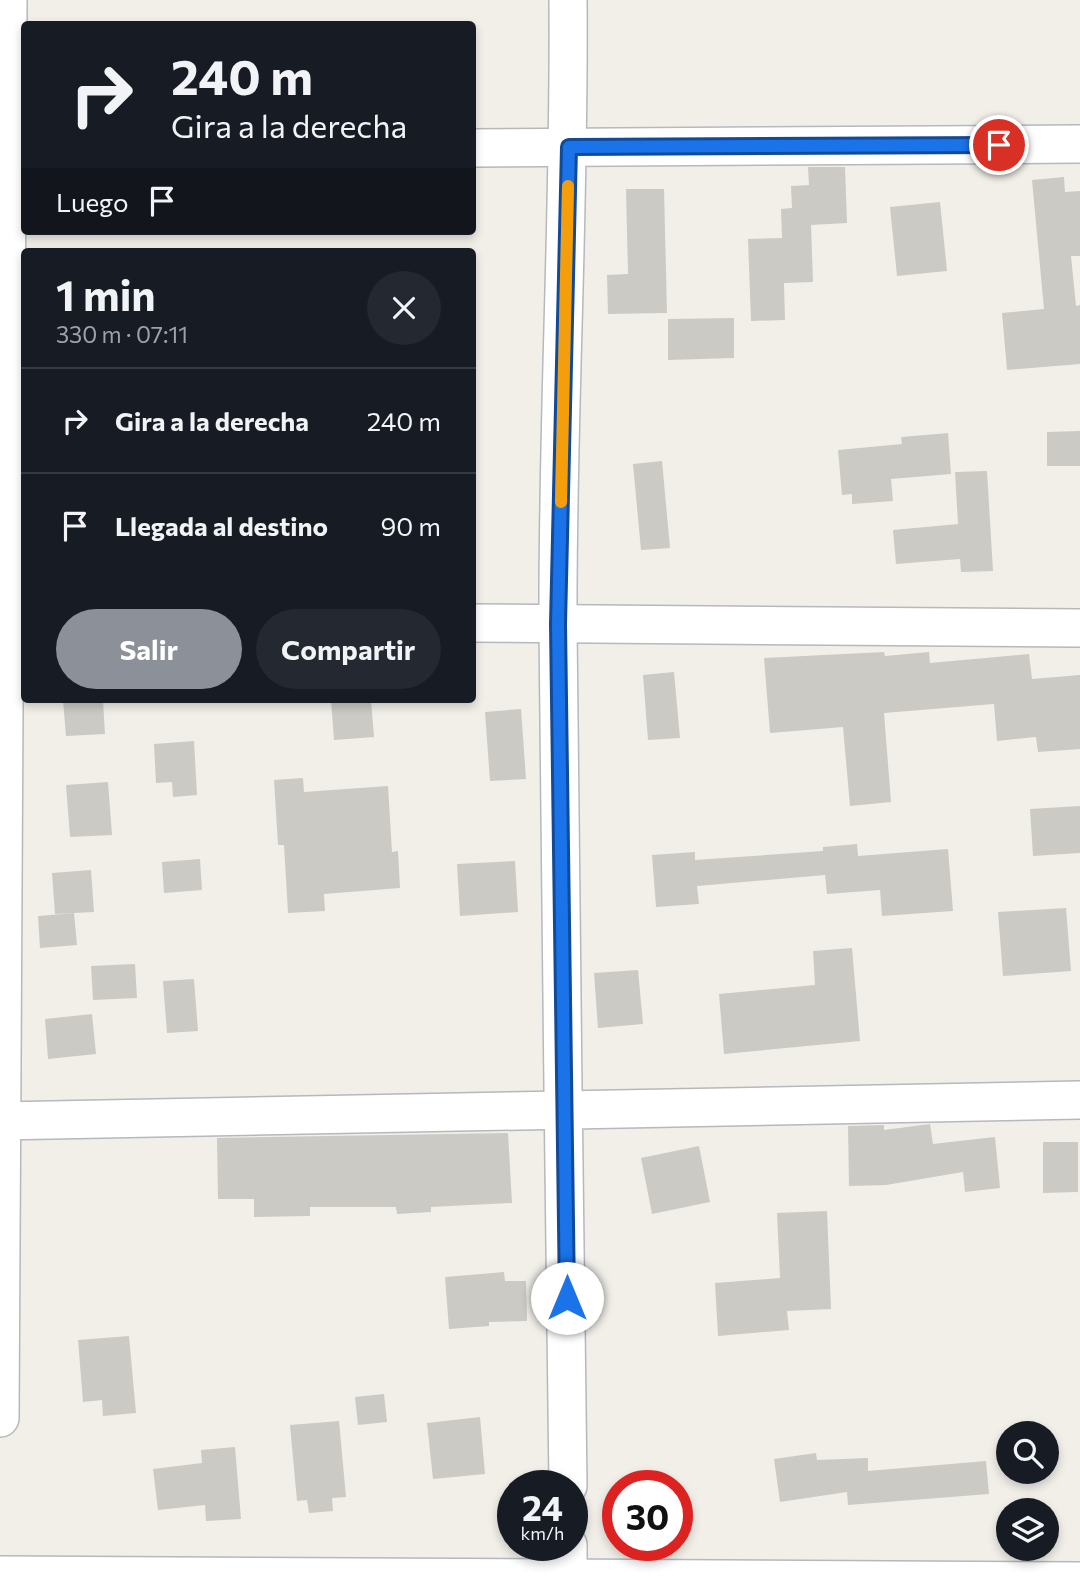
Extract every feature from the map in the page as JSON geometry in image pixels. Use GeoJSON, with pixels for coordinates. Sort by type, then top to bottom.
{"type":"FeatureCollection","features":[{"type":"Feature","properties":{"kind":"street"},"geometry":{"type":"LineString","coordinates":[[0,1418],[1,1121],[16,153],[8,0]]}},
{"type":"Feature","properties":{"kind":"street"},"geometry":{"type":"LineString","coordinates":[[568,0],[569,147],[558,624],[566,1110],[568,1470]]}},
{"type":"Feature","properties":{"kind":"street"},"geometry":{"type":"LineString","coordinates":[[476,148],[1080,144]]}},
{"type":"Feature","properties":{"kind":"street"},"geometry":{"type":"LineString","coordinates":[[476,623],[1080,628]]}},
{"type":"Feature","properties":{"kind":"street"},"geometry":{"type":"LineString","coordinates":[[1,1121],[1080,1100]]}},
{"type":"Feature","properties":{"kind":"street"},"geometry":{"type":"LineString","coordinates":[[0,1575],[568,1568],[1080,1581]]}},
{"type":"Feature","properties":{"kind":"building"},"geometry":{"type":"Polygon","coordinates":[[[808,167],[845,167],[847,223],[811,225],[813,282],[784,283],[785,320],[751,321],[748,239],[782,238],[781,209],[792,208],[791,186],[809,185],[808,167]]]}},
{"type":"Feature","properties":{"kind":"building"},"geometry":{"type":"Polygon","coordinates":[[[1064,177],[1065,192],[1080,191],[1080,256],[1071,256],[1076,306],[1080,305],[1080,364],[1007,370],[1002,313],[1044,309],[1032,180],[1064,177]]]}},
{"type":"Feature","properties":{"kind":"building"},"geometry":{"type":"Polygon","coordinates":[[[626,189],[664,189],[667,313],[608,314],[607,275],[628,274],[626,189]]]}},
{"type":"Feature","properties":{"kind":"building"},"geometry":{"type":"Polygon","coordinates":[[[940,202],[947,271],[897,276],[890,207],[940,202]]]}},
{"type":"Feature","properties":{"kind":"building"},"geometry":{"type":"Polygon","coordinates":[[[734,318],[734,358],[668,360],[668,319],[734,318]]]}},
{"type":"Feature","properties":{"kind":"building"},"geometry":{"type":"Polygon","coordinates":[[[1080,431],[1080,466],[1047,466],[1047,432],[1080,431]]]}},
{"type":"Feature","properties":{"kind":"building"},"geometry":{"type":"Polygon","coordinates":[[[948,433],[951,474],[891,479],[893,501],[852,504],[852,494],[842,495],[838,450],[902,444],[901,437],[948,433]]]}},
{"type":"Feature","properties":{"kind":"building"},"geometry":{"type":"Polygon","coordinates":[[[662,461],[670,548],[641,550],[633,464],[662,461]]]}},
{"type":"Feature","properties":{"kind":"building"},"geometry":{"type":"Polygon","coordinates":[[[987,471],[993,571],[961,572],[960,559],[896,564],[893,530],[958,524],[955,472],[987,471]]]}},
{"type":"Feature","properties":{"kind":"building"},"geometry":{"type":"Polygon","coordinates":[[[884,652],[885,656],[929,652],[930,663],[1029,654],[1032,679],[1080,675],[1080,749],[1038,752],[1036,737],[997,741],[994,704],[884,713],[891,802],[850,806],[843,727],[770,733],[764,658],[884,652]]]}},
{"type":"Feature","properties":{"kind":"building"},"geometry":{"type":"Polygon","coordinates":[[[674,672],[680,738],[648,740],[643,675],[674,672]]]}},
{"type":"Feature","properties":{"kind":"building"},"geometry":{"type":"Polygon","coordinates":[[[63,703],[103,703],[105,734],[66,736],[63,703]]]}},
{"type":"Feature","properties":{"kind":"building"},"geometry":{"type":"Polygon","coordinates":[[[331,703],[371,703],[374,737],[334,740],[331,703]]]}},
{"type":"Feature","properties":{"kind":"building"},"geometry":{"type":"Polygon","coordinates":[[[521,709],[526,779],[490,781],[485,712],[521,709]]]}},
{"type":"Feature","properties":{"kind":"building"},"geometry":{"type":"Polygon","coordinates":[[[194,741],[197,795],[173,797],[172,782],[156,783],[154,744],[194,741]]]}},
{"type":"Feature","properties":{"kind":"building"},"geometry":{"type":"Polygon","coordinates":[[[303,778],[304,792],[388,786],[392,852],[398,851],[400,888],[324,894],[325,911],[288,913],[284,845],[278,845],[274,780],[303,778]]]}},
{"type":"Feature","properties":{"kind":"building"},"geometry":{"type":"Polygon","coordinates":[[[108,782],[112,835],[70,837],[66,785],[108,782]]]}},
{"type":"Feature","properties":{"kind":"building"},"geometry":{"type":"Polygon","coordinates":[[[1080,806],[1080,853],[1033,856],[1030,809],[1080,806]]]}},
{"type":"Feature","properties":{"kind":"building"},"geometry":{"type":"Polygon","coordinates":[[[857,844],[858,856],[948,849],[953,911],[882,916],[880,890],[827,894],[825,875],[697,886],[699,904],[656,907],[652,855],[695,852],[695,860],[823,851],[823,847],[857,844]]]}},
{"type":"Feature","properties":{"kind":"building"},"geometry":{"type":"Polygon","coordinates":[[[200,859],[202,890],[164,893],[162,862],[200,859]]]}},
{"type":"Feature","properties":{"kind":"building"},"geometry":{"type":"Polygon","coordinates":[[[515,861],[518,912],[460,916],[457,864],[515,861]]]}},
{"type":"Feature","properties":{"kind":"building"},"geometry":{"type":"Polygon","coordinates":[[[91,870],[94,912],[55,914],[52,873],[91,870]]]}},
{"type":"Feature","properties":{"kind":"building"},"geometry":{"type":"Polygon","coordinates":[[[1066,908],[1071,971],[1003,976],[998,912],[1066,908]]]}},
{"type":"Feature","properties":{"kind":"building"},"geometry":{"type":"Polygon","coordinates":[[[74,913],[77,945],[40,948],[38,916],[74,913]]]}},
{"type":"Feature","properties":{"kind":"building"},"geometry":{"type":"Polygon","coordinates":[[[852,948],[860,1041],[724,1054],[719,994],[815,985],[813,951],[852,948]]]}},
{"type":"Feature","properties":{"kind":"building"},"geometry":{"type":"Polygon","coordinates":[[[135,964],[137,998],[93,1000],[91,966],[135,964]]]}},
{"type":"Feature","properties":{"kind":"building"},"geometry":{"type":"Polygon","coordinates":[[[638,970],[643,1024],[598,1028],[594,973],[638,970]]]}},
{"type":"Feature","properties":{"kind":"building"},"geometry":{"type":"Polygon","coordinates":[[[194,979],[198,1031],[167,1033],[163,981],[194,979]]]}},
{"type":"Feature","properties":{"kind":"building"},"geometry":{"type":"Polygon","coordinates":[[[92,1014],[96,1054],[48,1059],[45,1019],[92,1014]]]}},
{"type":"Feature","properties":{"kind":"building"},"geometry":{"type":"Polygon","coordinates":[[[930,1124],[933,1144],[995,1137],[1000,1188],[965,1192],[963,1172],[886,1185],[849,1186],[848,1126],[884,1125],[884,1130],[930,1124]]]}},
{"type":"Feature","properties":{"kind":"building"},"geometry":{"type":"Polygon","coordinates":[[[508,1133],[512,1203],[431,1207],[431,1212],[397,1214],[396,1207],[310,1207],[310,1216],[254,1217],[254,1199],[218,1199],[217,1138],[508,1133]]]}},
{"type":"Feature","properties":{"kind":"building"},"geometry":{"type":"Polygon","coordinates":[[[1043,1142],[1078,1142],[1078,1192],[1043,1193],[1043,1142]]]}},
{"type":"Feature","properties":{"kind":"building"},"geometry":{"type":"Polygon","coordinates":[[[699,1146],[710,1202],[652,1214],[641,1158],[699,1146]]]}},
{"type":"Feature","properties":{"kind":"building"},"geometry":{"type":"Polygon","coordinates":[[[827,1211],[831,1309],[787,1311],[789,1330],[718,1336],[715,1283],[780,1278],[777,1213],[827,1211]]]}},
{"type":"Feature","properties":{"kind":"building"},"geometry":{"type":"Polygon","coordinates":[[[504,1272],[505,1281],[526,1281],[527,1321],[489,1322],[489,1326],[449,1329],[445,1277],[504,1272]]]}},
{"type":"Feature","properties":{"kind":"building"},"geometry":{"type":"Polygon","coordinates":[[[129,1336],[136,1413],[103,1416],[102,1400],[83,1402],[78,1340],[129,1336]]]}},
{"type":"Feature","properties":{"kind":"building"},"geometry":{"type":"Polygon","coordinates":[[[384,1394],[387,1422],[358,1425],[355,1397],[384,1394]]]}},
{"type":"Feature","properties":{"kind":"building"},"geometry":{"type":"Polygon","coordinates":[[[480,1417],[485,1474],[433,1479],[427,1423],[480,1417]]]}},
{"type":"Feature","properties":{"kind":"building"},"geometry":{"type":"Polygon","coordinates":[[[339,1421],[346,1497],[332,1498],[333,1511],[309,1513],[307,1500],[297,1501],[290,1425],[339,1421]]]}},
{"type":"Feature","properties":{"kind":"building"},"geometry":{"type":"Polygon","coordinates":[[[235,1447],[241,1519],[206,1521],[205,1505],[158,1510],[153,1469],[202,1463],[201,1450],[235,1447]]]}},
{"type":"Feature","properties":{"kind":"building"},"geometry":{"type":"Polygon","coordinates":[[[816,1453],[817,1460],[868,1458],[868,1471],[986,1461],[989,1494],[848,1505],[847,1492],[780,1502],[774,1459],[816,1453]]]}},
{"type":"Feature","properties":{"kind":"slow traffic"},"geometry":{"type":"LineString","coordinates":[[561,502],[568,186]]}},
{"type":"Feature","properties":{"kind":"route"},"geometry":{"type":"LineString","coordinates":[[567,1298],[558,624],[569,147],[999,145]]}}]}
